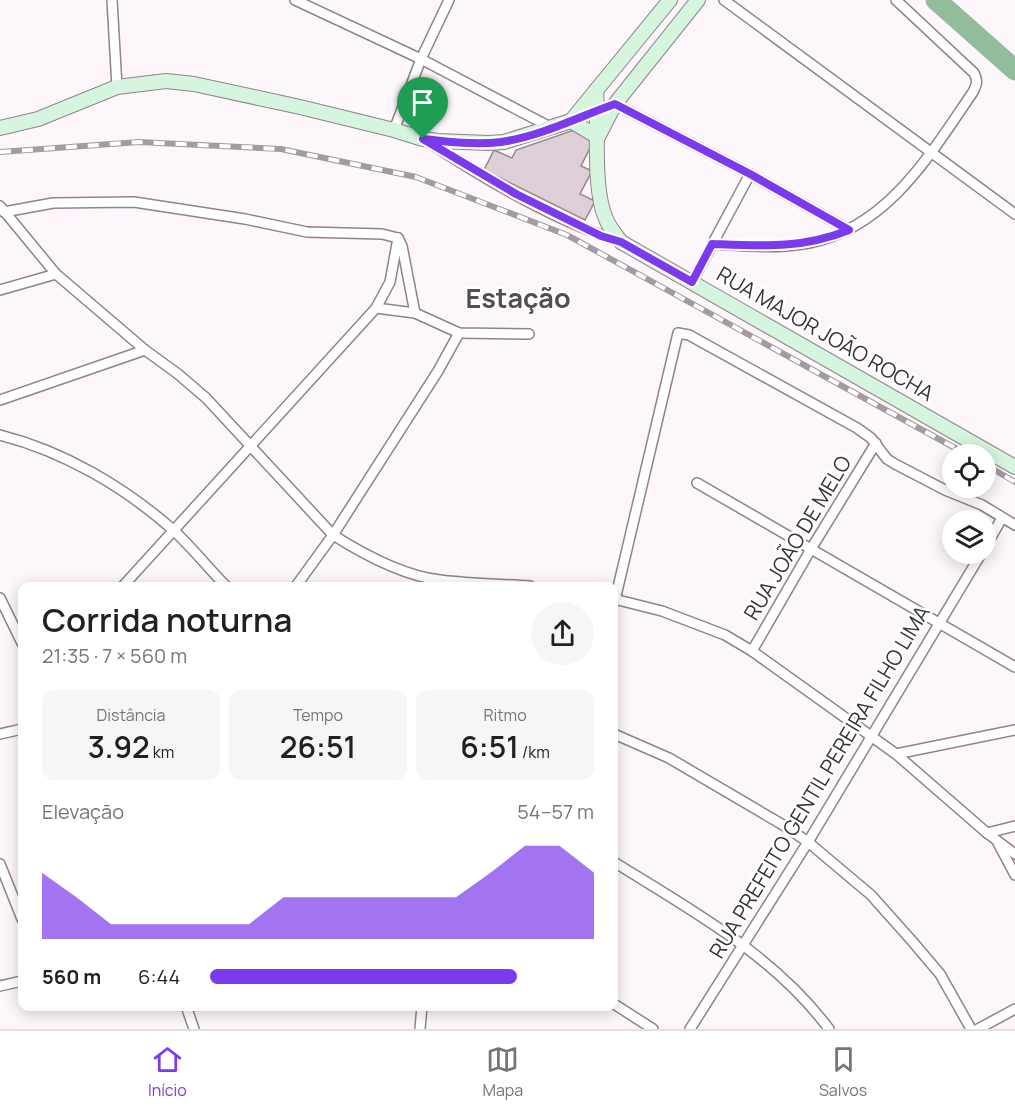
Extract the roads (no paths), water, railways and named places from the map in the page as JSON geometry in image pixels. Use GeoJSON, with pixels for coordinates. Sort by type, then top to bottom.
{"type":"FeatureCollection","features":[{"type":"Feature","properties":{"kind":"main road"},"geometry":{"type":"LineString","coordinates":[[598,137],[571,121],[670,0]]}},
{"type":"Feature","properties":{"kind":"main road"},"geometry":{"type":"LineString","coordinates":[[598,137],[615,104],[698,0]]}},
{"type":"Feature","properties":{"kind":"main road"},"geometry":{"type":"LineString","coordinates":[[621,61],[639,74]]}},
{"type":"Feature","properties":{"kind":"main road","name":"RUA MAJOR JOÃO ROCHA"},"geometry":{"type":"LineString","coordinates":[[0,128],[38,119],[117,87],[154,81],[176,81],[300,107],[423,139],[473,143],[504,141],[552,128],[615,104]]}},
{"type":"Feature","properties":{"kind":"main road"},"geometry":{"type":"LineString","coordinates":[[596,90],[598,179],[601,199],[606,219],[621,242]]}},
{"type":"Feature","properties":{"kind":"main road","name":"RUA MAJOR JOÃO ROCHA"},"geometry":{"type":"LineString","coordinates":[[621,242],[1015,467]]}},
{"type":"Feature","properties":{"kind":"street"},"geometry":{"type":"LineString","coordinates":[[112,0],[117,87]]}},
{"type":"Feature","properties":{"kind":"street"},"geometry":{"type":"LineString","coordinates":[[295,0],[421,58],[552,128]]}},
{"type":"Feature","properties":{"kind":"street"},"geometry":{"type":"LineString","coordinates":[[394,130],[421,58],[449,0]]}},
{"type":"Feature","properties":{"kind":"street"},"geometry":{"type":"LineString","coordinates":[[724,0],[1015,214]]}},
{"type":"Feature","properties":{"kind":"street"},"geometry":{"type":"LineString","coordinates":[[712,244],[793,245],[821,240],[849,230],[900,192],[932,151],[976,87],[977,82],[974,73],[896,0]]}},
{"type":"Feature","properties":{"kind":"street"},"geometry":{"type":"LineString","coordinates":[[615,104],[750,174],[849,230]]}},
{"type":"Feature","properties":{"kind":"street","name":"RUA MAJOR JOÃO ROCHA"},"geometry":{"type":"LineString","coordinates":[[423,139],[526,200],[601,236],[621,242]]}},
{"type":"Feature","properties":{"kind":"street"},"geometry":{"type":"LineString","coordinates":[[692,282],[750,174]]}},
{"type":"Feature","properties":{"kind":"street"},"geometry":{"type":"LineString","coordinates":[[2,209],[53,203],[134,202],[245,219],[307,232],[382,234],[398,238]]}},
{"type":"Feature","properties":{"kind":"street"},"geometry":{"type":"LineString","coordinates":[[2,209],[56,274],[145,351],[178,374],[206,398],[333,536],[355,549],[411,573],[438,580],[459,582]]}},
{"type":"Feature","properties":{"kind":"street"},"geometry":{"type":"LineString","coordinates":[[127,582],[376,308],[390,282],[398,238]]}},
{"type":"Feature","properties":{"kind":"street"},"geometry":{"type":"LineString","coordinates":[[398,238],[404,254],[415,313]]}},
{"type":"Feature","properties":{"kind":"street"},"geometry":{"type":"LineString","coordinates":[[0,290],[56,274]]}},
{"type":"Feature","properties":{"kind":"street"},"geometry":{"type":"LineString","coordinates":[[376,308],[415,313],[459,333],[529,334]]}},
{"type":"Feature","properties":{"kind":"street"},"geometry":{"type":"LineString","coordinates":[[299,582],[333,536],[438,371],[459,333]]}},
{"type":"Feature","properties":{"kind":"street"},"geometry":{"type":"LineString","coordinates":[[618,582],[678,333],[689,335],[857,428],[876,443],[887,459],[895,464],[982,506],[1015,525]]}},
{"type":"Feature","properties":{"kind":"street"},"geometry":{"type":"LineString","coordinates":[[0,400],[145,351]]}},
{"type":"Feature","properties":{"kind":"street"},"geometry":{"type":"LineString","coordinates":[[0,435],[45,449],[90,471],[147,509],[174,531],[222,582]]}},
{"type":"Feature","properties":{"kind":"street","name":"RUA JOÃO DE MELO"},"geometry":{"type":"LineString","coordinates":[[752,651],[810,549],[876,443]]}},
{"type":"Feature","properties":{"kind":"street"},"geometry":{"type":"LineString","coordinates":[[697,483],[1015,667]]}},
{"type":"Feature","properties":{"kind":"street"},"geometry":{"type":"LineString","coordinates":[[996,528],[1002,518]]}},
{"type":"Feature","properties":{"kind":"street","name":"RUA PREFEITO GENTIL PEREIRA FILHO LIMA"},"geometry":{"type":"LineString","coordinates":[[690,1029],[808,842],[975,564]]}},
{"type":"Feature","properties":{"kind":"street"},"geometry":{"type":"LineString","coordinates":[[0,598],[18,635]]}},
{"type":"Feature","properties":{"kind":"street"},"geometry":{"type":"LineString","coordinates":[[618,600],[672,615],[725,635],[752,651],[896,753],[987,833],[1015,854]]}},
{"type":"Feature","properties":{"kind":"street"},"geometry":{"type":"LineString","coordinates":[[0,734],[18,730]]}},
{"type":"Feature","properties":{"kind":"street"},"geometry":{"type":"LineString","coordinates":[[896,753],[1015,730]]}},
{"type":"Feature","properties":{"kind":"street"},"geometry":{"type":"LineString","coordinates":[[618,736],[669,758],[808,842],[871,895],[919,949],[940,974],[971,1029]]}},
{"type":"Feature","properties":{"kind":"street"},"geometry":{"type":"LineString","coordinates":[[987,833],[1015,826]]}},
{"type":"Feature","properties":{"kind":"street"},"geometry":{"type":"LineString","coordinates":[[997,840],[1015,875]]}},
{"type":"Feature","properties":{"kind":"street"},"geometry":{"type":"LineString","coordinates":[[0,864],[18,909]]}},
{"type":"Feature","properties":{"kind":"street"},"geometry":{"type":"LineString","coordinates":[[618,865],[742,944],[793,986],[829,1029]]}},
{"type":"Feature","properties":{"kind":"street"},"geometry":{"type":"LineString","coordinates":[[0,986],[18,982]]}},
{"type":"Feature","properties":{"kind":"street"},"geometry":{"type":"LineString","coordinates":[[618,1007],[653,1029]]}},
{"type":"Feature","properties":{"kind":"street"},"geometry":{"type":"LineString","coordinates":[[978,1029],[1015,1010]]}},
{"type":"Feature","properties":{"kind":"street"},"geometry":{"type":"LineString","coordinates":[[188,1011],[194,1029]]}},
{"type":"Feature","properties":{"kind":"street"},"geometry":{"type":"LineString","coordinates":[[420,1029],[422,1011]]}},
{"type":"Feature","properties":{"kind":"waterway"},"geometry":{"type":"LineString","coordinates":[[936,0],[1015,70]]}},
{"type":"Feature","properties":{"kind":"railway"},"geometry":{"type":"LineString","coordinates":[[0,152],[139,142],[281,149],[416,177],[567,235],[948,444]]}},
{"type":"Feature","properties":{"kind":"railway"},"geometry":{"type":"LineString","coordinates":[[996,471],[1015,482]]}},
{"type":"Feature","properties":{"kind":"district","name":"Estação"},"geometry":{"type":"Point","coordinates":[518,299]}}]}
